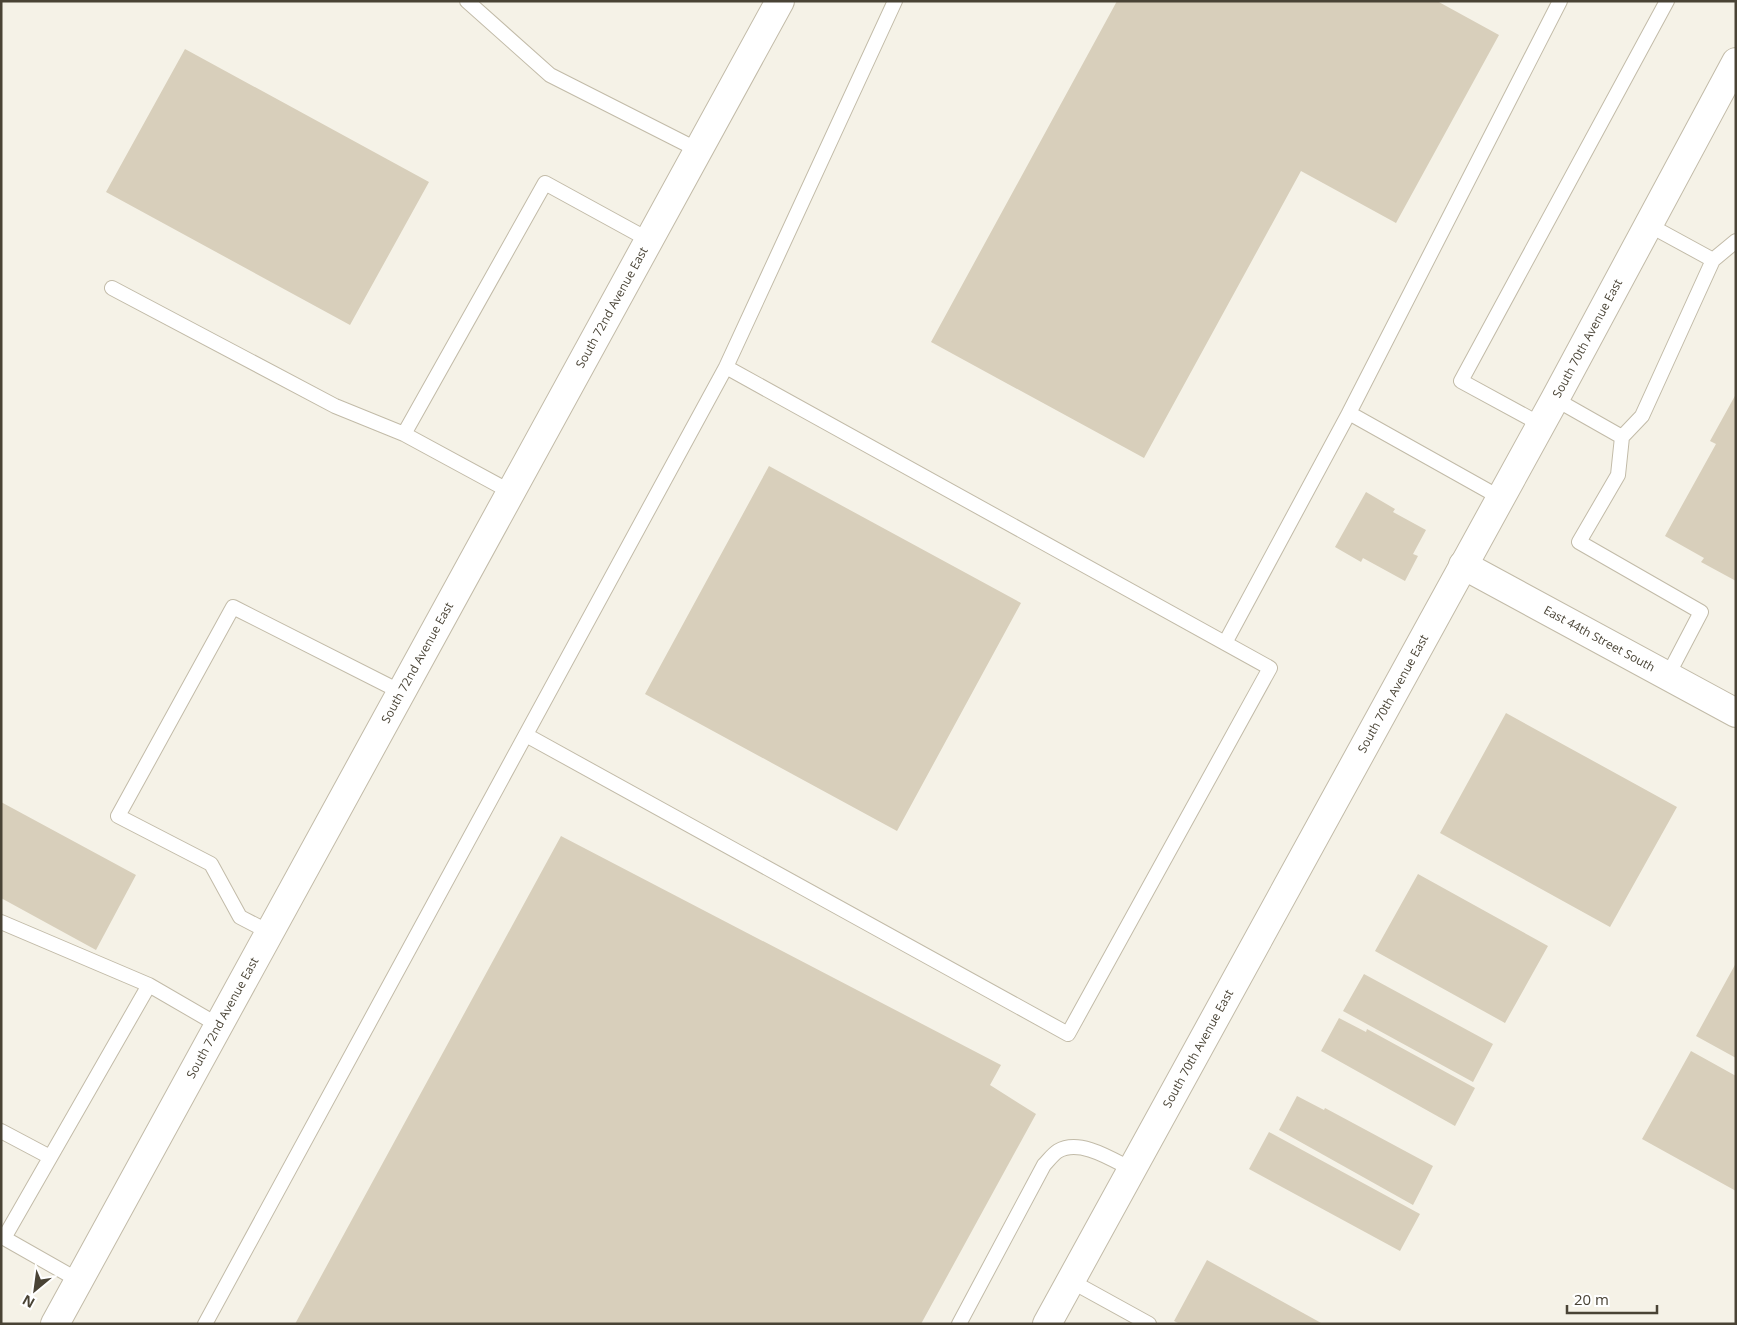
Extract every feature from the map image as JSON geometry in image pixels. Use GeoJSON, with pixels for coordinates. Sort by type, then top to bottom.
{"type":"FeatureCollection","features":[{"type":"Feature","properties":{"kind":"street","name":"South 72nd Avenue East"},"geometry":{"type":"LineString","coordinates":[[55,1324],[780,1]]}},
{"type":"Feature","properties":{"kind":"street","name":"South 70th Avenue East"},"geometry":{"type":"LineString","coordinates":[[1047,1324],[1133,1170],[1499,497],[1555,399],[1647,224],[1736,62]]}},
{"type":"Feature","properties":{"kind":"street","name":"East 44th Street South"},"geometry":{"type":"LineString","coordinates":[[1463,564],[1736,713]]}},
{"type":"Feature","properties":{"kind":"lane"},"geometry":{"type":"LineString","coordinates":[[467,1],[550,75],[698,150]]}},
{"type":"Feature","properties":{"kind":"lane"},"geometry":{"type":"LineString","coordinates":[[205,1324],[726,367],[895,1]]}},
{"type":"Feature","properties":{"kind":"lane"},"geometry":{"type":"LineString","coordinates":[[1225,643],[1350,413],[1560,1]]}},
{"type":"Feature","properties":{"kind":"lane"},"geometry":{"type":"LineString","coordinates":[[1540,424],[1461,381],[1667,1]]}},
{"type":"Feature","properties":{"kind":"lane"},"geometry":{"type":"LineString","coordinates":[[404,434],[545,183],[649,240]]}},
{"type":"Feature","properties":{"kind":"lane"},"geometry":{"type":"LineString","coordinates":[[1647,224],[1714,260]]}},
{"type":"Feature","properties":{"kind":"lane"},"geometry":{"type":"LineString","coordinates":[[1668,675],[1701,612],[1579,542],[1618,475],[1622,437],[1642,416],[1714,260],[1736,241]]}},
{"type":"Feature","properties":{"kind":"lane"},"geometry":{"type":"LineString","coordinates":[[112,288],[336,406],[404,434],[511,492]]}},
{"type":"Feature","properties":{"kind":"lane"},"geometry":{"type":"LineString","coordinates":[[526,735],[1068,1034],[1270,668],[726,367]]}},
{"type":"Feature","properties":{"kind":"lane"},"geometry":{"type":"LineString","coordinates":[[1555,399],[1622,437]]}},
{"type":"Feature","properties":{"kind":"lane"},"geometry":{"type":"LineString","coordinates":[[1350,413],[1499,497]]}},
{"type":"Feature","properties":{"kind":"lane"},"geometry":{"type":"LineString","coordinates":[[269,932],[240,917],[211,864],[118,816],[233,607],[401,692]]}},
{"type":"Feature","properties":{"kind":"lane"},"geometry":{"type":"LineString","coordinates":[[1,922],[149,985],[218,1025]]}},
{"type":"Feature","properties":{"kind":"lane"},"geometry":{"type":"LineString","coordinates":[[78,1280],[2,1239],[149,985]]}},
{"type":"Feature","properties":{"kind":"lane"},"geometry":{"type":"LineString","coordinates":[[1,1131],[50,1157]]}},
{"type":"Feature","properties":{"kind":"lane"},"geometry":{"type":"LineString","coordinates":[[959,1324],[1044,1165],[1057,1151],[1072,1146],[1096,1152],[1133,1170]]}},
{"type":"Feature","properties":{"kind":"lane"},"geometry":{"type":"LineString","coordinates":[[1071,1281],[1149,1324]]}},
{"type":"Feature","properties":{"kind":"building"},"geometry":{"type":"Polygon","coordinates":[[[1117,1],[1437,1],[1499,35],[1396,223],[1301,171],[1144,458],[931,342],[1117,1]]]}},
{"type":"Feature","properties":{"kind":"building"},"geometry":{"type":"Polygon","coordinates":[[[185,49],[429,182],[350,325],[106,192],[185,49]]]}},
{"type":"Feature","properties":{"kind":"building"},"geometry":{"type":"Polygon","coordinates":[[[1736,394],[1736,581],[1701,562],[1704,558],[1665,536],[1716,444],[1710,441],[1736,394]]]}},
{"type":"Feature","properties":{"kind":"building"},"geometry":{"type":"Polygon","coordinates":[[[769,466],[1021,603],[897,831],[645,694],[769,466]]]}},
{"type":"Feature","properties":{"kind":"building"},"geometry":{"type":"Polygon","coordinates":[[[1366,492],[1395,509],[1393,512],[1426,530],[1413,554],[1418,556],[1405,581],[1363,558],[1361,562],[1335,547],[1366,492]]]}},
{"type":"Feature","properties":{"kind":"building"},"geometry":{"type":"Polygon","coordinates":[[[1506,713],[1677,807],[1610,927],[1440,833],[1506,713]]]}},
{"type":"Feature","properties":{"kind":"building"},"geometry":{"type":"Polygon","coordinates":[[[1,802],[136,875],[96,950],[1,898],[1,802]]]}},
{"type":"Feature","properties":{"kind":"building"},"geometry":{"type":"Polygon","coordinates":[[[561,836],[1001,1065],[990,1085],[1036,1114],[921,1324],[295,1324],[561,836]]]}},
{"type":"Feature","properties":{"kind":"building"},"geometry":{"type":"Polygon","coordinates":[[[1418,874],[1548,946],[1505,1023],[1375,951],[1418,874]]]}},
{"type":"Feature","properties":{"kind":"building"},"geometry":{"type":"Polygon","coordinates":[[[1736,963],[1736,1058],[1696,1036],[1736,963]]]}},
{"type":"Feature","properties":{"kind":"building"},"geometry":{"type":"Polygon","coordinates":[[[1364,974],[1493,1044],[1473,1082],[1343,1011],[1364,974]]]}},
{"type":"Feature","properties":{"kind":"building"},"geometry":{"type":"Polygon","coordinates":[[[1339,1018],[1366,1032],[1367,1029],[1475,1088],[1455,1126],[1321,1051],[1339,1018]]]}},
{"type":"Feature","properties":{"kind":"building"},"geometry":{"type":"Polygon","coordinates":[[[1691,1051],[1736,1076],[1736,1191],[1642,1139],[1691,1051]]]}},
{"type":"Feature","properties":{"kind":"building"},"geometry":{"type":"Polygon","coordinates":[[[1297,1096],[1324,1110],[1325,1108],[1433,1166],[1413,1205],[1279,1130],[1297,1096]]]}},
{"type":"Feature","properties":{"kind":"building"},"geometry":{"type":"Polygon","coordinates":[[[1269,1132],[1420,1214],[1400,1251],[1249,1169],[1269,1132]]]}},
{"type":"Feature","properties":{"kind":"building"},"geometry":{"type":"Polygon","coordinates":[[[1207,1260],[1323,1324],[1180,1324],[1174,1321],[1207,1260]]]}}]}
